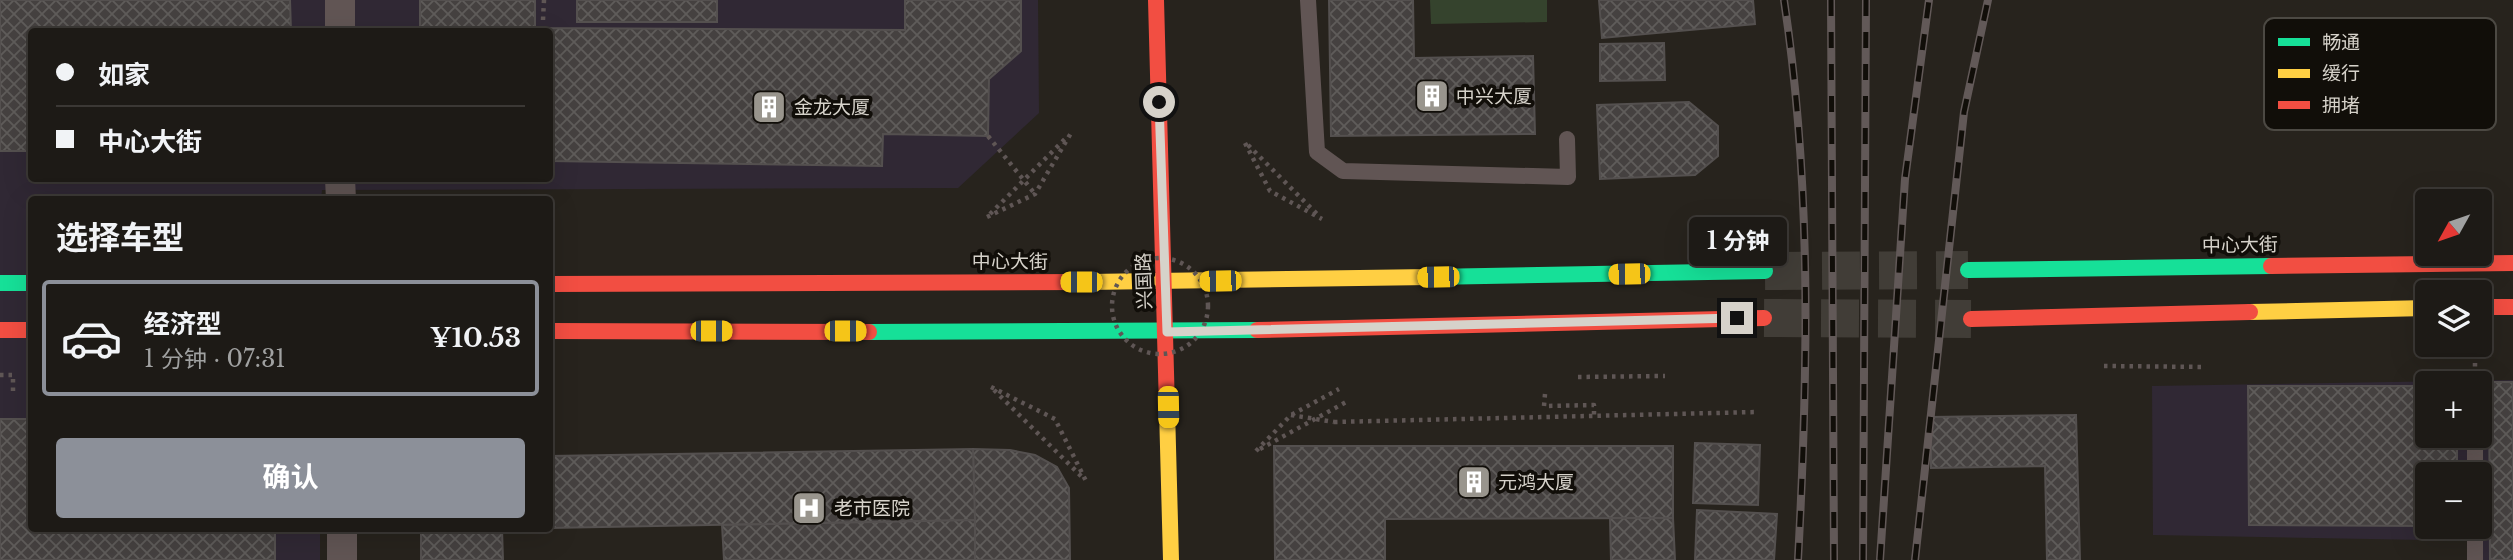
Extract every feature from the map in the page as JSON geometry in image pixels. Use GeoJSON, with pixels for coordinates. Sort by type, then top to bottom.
{"type":"FeatureCollection","features":[{"type":"Feature","properties":{"kind":"main road","name":"兴国路"},"geometry":{"type":"LineString","coordinates":[[1156,0],[1167,332],[1171,560]]}},
{"type":"Feature","properties":{"kind":"main road","name":"中心大街"},"geometry":{"type":"LineString","coordinates":[[1968,270],[2513,263]]}},
{"type":"Feature","properties":{"kind":"main road","name":"中心大街"},"geometry":{"type":"LineString","coordinates":[[553,284],[1165,282],[1765,271]]}},
{"type":"Feature","properties":{"kind":"main road"},"geometry":{"type":"LineString","coordinates":[[0,283],[28,283]]}},
{"type":"Feature","properties":{"kind":"main road"},"geometry":{"type":"LineString","coordinates":[[2492,307],[2513,307]]}},
{"type":"Feature","properties":{"kind":"main road"},"geometry":{"type":"LineString","coordinates":[[1971,318],[2415,309]]}},
{"type":"Feature","properties":{"kind":"main road"},"geometry":{"type":"LineString","coordinates":[[553,331],[1167,332],[1764,317]]}},
{"type":"Feature","properties":{"kind":"main road"},"geometry":{"type":"LineString","coordinates":[[0,330],[28,330]]}},
{"type":"Feature","properties":{"kind":"street"},"geometry":{"type":"LineString","coordinates":[[340,0],[340,28]]}},
{"type":"Feature","properties":{"kind":"street"},"geometry":{"type":"LineString","coordinates":[[342,532],[342,560]]}},
{"type":"Feature","properties":{"kind":"lane"},"geometry":{"type":"LineString","coordinates":[[1308,0],[1317,152],[1343,171],[1568,177],[1567,139]]}},
{"type":"Feature","properties":{"kind":"lane"},"geometry":{"type":"LineString","coordinates":[[2475,539],[2475,560]]}},
{"type":"Feature","properties":{"kind":"path"},"geometry":{"type":"LineString","coordinates":[[543,20],[544,0]]}},
{"type":"Feature","properties":{"kind":"path"},"geometry":{"type":"LineString","coordinates":[[1071,133],[1059,153],[1035,194],[987,217],[1071,133]]}},
{"type":"Feature","properties":{"kind":"path"},"geometry":{"type":"LineString","coordinates":[[988,135],[1035,194]]}},
{"type":"Feature","properties":{"kind":"path"},"geometry":{"type":"LineString","coordinates":[[1245,143],[1322,219],[1311,213],[1270,191],[1245,143]]}},
{"type":"Feature","properties":{"kind":"path"},"geometry":{"type":"LineString","coordinates":[[1153,258],[1169,259],[1185,265],[1197,275],[1206,289],[1209,305],[1203,328],[1189,345],[1175,353],[1160,355],[1133,347],[1115,325],[1111,311],[1117,282],[1139,262],[1153,258]]}},
{"type":"Feature","properties":{"kind":"path"},"geometry":{"type":"LineString","coordinates":[[2475,363],[2475,371]]}},
{"type":"Feature","properties":{"kind":"path"},"geometry":{"type":"LineString","coordinates":[[2104,366],[2206,367]]}},
{"type":"Feature","properties":{"kind":"path"},"geometry":{"type":"LineString","coordinates":[[0,375],[13,375],[13,392]]}},
{"type":"Feature","properties":{"kind":"path"},"geometry":{"type":"LineString","coordinates":[[1578,377],[1665,376]]}},
{"type":"Feature","properties":{"kind":"path"},"geometry":{"type":"LineString","coordinates":[[991,387],[1034,408],[1055,419],[1086,481],[991,387]]}},
{"type":"Feature","properties":{"kind":"path"},"geometry":{"type":"LineString","coordinates":[[1339,389],[1291,415],[1256,451],[1348,401]]}},
{"type":"Feature","properties":{"kind":"path"},"geometry":{"type":"LineString","coordinates":[[1545,394],[1545,406],[1594,405],[1594,416]]}},
{"type":"Feature","properties":{"kind":"path"},"geometry":{"type":"LineString","coordinates":[[1291,415],[1334,422],[1757,412]]}},
{"type":"Feature","properties":{"kind":"shaded area"},"geometry":{"type":"Polygon","coordinates":[[[0,0],[1038,0],[1039,113],[958,188],[322,190],[321,196],[28,196],[28,532],[320,532],[320,560],[0,560],[0,0]]]}},
{"type":"Feature","properties":{"kind":"shaded area"},"geometry":{"type":"Polygon","coordinates":[[[2492,380],[2513,380],[2513,560],[2480,560],[2480,541],[2153,535],[2152,386],[2415,382],[2415,448],[2492,448],[2492,380]]]}},
{"type":"Feature","properties":{"kind":"green space"},"geometry":{"type":"Polygon","coordinates":[[[1430,0],[1547,0],[1547,22],[1431,24],[1430,0]]]}},
{"type":"Feature","properties":{"kind":"building"},"geometry":{"type":"Polygon","coordinates":[[[0,0],[290,0],[291,28],[28,28],[28,151],[0,151],[0,0]]]}},
{"type":"Feature","properties":{"kind":"building","name":"金龙大厦"},"geometry":{"type":"Polygon","coordinates":[[[420,0],[535,0],[535,28],[420,28],[420,0]]]}},
{"type":"Feature","properties":{"kind":"building"},"geometry":{"type":"Polygon","coordinates":[[[577,0],[717,0],[717,22],[577,22],[577,0]]]}},
{"type":"Feature","properties":{"kind":"building","name":"金龙大厦"},"geometry":{"type":"Polygon","coordinates":[[[905,0],[1021,0],[1021,51],[989,79],[988,136],[883,134],[882,166],[553,161],[553,28],[905,30],[905,0]]]}},
{"type":"Feature","properties":{"kind":"building","name":"中兴大厦"},"geometry":{"type":"Polygon","coordinates":[[[1329,0],[1413,0],[1414,58],[1533,56],[1535,134],[1331,136],[1329,0]]]}},
{"type":"Feature","properties":{"kind":"building"},"geometry":{"type":"Polygon","coordinates":[[[1599,0],[1753,0],[1755,24],[1602,38],[1599,0]]]}},
{"type":"Feature","properties":{"kind":"building"},"geometry":{"type":"Polygon","coordinates":[[[1664,43],[1665,80],[1600,81],[1600,44],[1664,43]]]}},
{"type":"Feature","properties":{"kind":"building"},"geometry":{"type":"Polygon","coordinates":[[[1689,102],[1718,126],[1718,156],[1695,175],[1600,179],[1597,105],[1689,102]]]}},
{"type":"Feature","properties":{"kind":"building"},"geometry":{"type":"Polygon","coordinates":[[[2492,382],[2513,382],[2513,560],[2490,560],[2492,462],[2489,462],[2489,448],[2492,448],[2492,382]]]}},
{"type":"Feature","properties":{"kind":"building"},"geometry":{"type":"Polygon","coordinates":[[[2248,386],[2415,386],[2415,448],[2457,448],[2457,462],[2415,462],[2415,526],[2249,525],[2248,386]]]}},
{"type":"Feature","properties":{"kind":"building"},"geometry":{"type":"Polygon","coordinates":[[[2076,415],[2080,560],[2047,560],[2045,466],[1931,468],[1931,417],[2076,415]]]}},
{"type":"Feature","properties":{"kind":"building"},"geometry":{"type":"Polygon","coordinates":[[[0,419],[28,419],[28,532],[275,532],[275,560],[0,560],[0,419]]]}},
{"type":"Feature","properties":{"kind":"building"},"geometry":{"type":"Polygon","coordinates":[[[1695,443],[1760,445],[1758,505],[1693,503],[1695,443]]]}},
{"type":"Feature","properties":{"kind":"building","name":"元鸿大厦"},"geometry":{"type":"Polygon","coordinates":[[[1274,446],[1673,446],[1673,518],[1385,519],[1385,560],[1275,560],[1274,446]]]}},
{"type":"Feature","properties":{"kind":"building"},"geometry":{"type":"Polygon","coordinates":[[[973,449],[1010,450],[1035,455],[1057,467],[1069,488],[1070,560],[975,560],[973,449]]]}},
{"type":"Feature","properties":{"kind":"building"},"geometry":{"type":"Polygon","coordinates":[[[973,449],[975,520],[553,528],[553,456],[973,449]]]}},
{"type":"Feature","properties":{"kind":"building"},"geometry":{"type":"Polygon","coordinates":[[[1697,510],[1777,514],[1774,560],[1695,560],[1697,510]]]}},
{"type":"Feature","properties":{"kind":"building"},"geometry":{"type":"Polygon","coordinates":[[[1610,518],[1673,518],[1675,560],[1611,560],[1610,518]]]}},
{"type":"Feature","properties":{"kind":"building"},"geometry":{"type":"Polygon","coordinates":[[[975,520],[975,560],[724,560],[722,525],[975,520]]]}},
{"type":"Feature","properties":{"kind":"building"},"geometry":{"type":"Polygon","coordinates":[[[421,532],[502,532],[503,560],[421,560],[421,532]]]}},
{"type":"Feature","properties":{"kind":"tunnel"},"geometry":{"type":"LineString","coordinates":[[1765,271],[1968,270]]}},
{"type":"Feature","properties":{"kind":"tunnel"},"geometry":{"type":"LineString","coordinates":[[1764,318],[1971,319]]}},
{"type":"Feature","properties":{"kind":"railway"},"geometry":{"type":"LineString","coordinates":[[1784,0],[1799,140],[1805,280],[1804,420],[1798,560]]}},
{"type":"Feature","properties":{"kind":"railway"},"geometry":{"type":"LineString","coordinates":[[1831,0],[1834,560]]}},
{"type":"Feature","properties":{"kind":"railway"},"geometry":{"type":"LineString","coordinates":[[1863,560],[1866,0]]}},
{"type":"Feature","properties":{"kind":"railway"},"geometry":{"type":"LineString","coordinates":[[1880,560],[1905,179],[1929,0]]}},
{"type":"Feature","properties":{"kind":"railway"},"geometry":{"type":"LineString","coordinates":[[1915,560],[1964,112],[1988,0]]}},
{"type":"Feature","properties":{"kind":"traffic: fast"},"geometry":{"type":"LineString","coordinates":[[1968,270],[2271,266]]}},
{"type":"Feature","properties":{"kind":"traffic: fast"},"geometry":{"type":"LineString","coordinates":[[1430,277],[1765,271]]}},
{"type":"Feature","properties":{"kind":"traffic: fast"},"geometry":{"type":"LineString","coordinates":[[0,283],[28,283]]}},
{"type":"Feature","properties":{"kind":"traffic: fast"},"geometry":{"type":"LineString","coordinates":[[869,332],[1257,330]]}},
{"type":"Feature","properties":{"kind":"traffic: slow"},"geometry":{"type":"LineString","coordinates":[[1088,282],[1430,277]]}},
{"type":"Feature","properties":{"kind":"traffic: slow"},"geometry":{"type":"LineString","coordinates":[[2250,312],[2415,308]]}},
{"type":"Feature","properties":{"kind":"traffic: slow"},"geometry":{"type":"LineString","coordinates":[[1167,409],[1171,560]]}},
{"type":"Feature","properties":{"kind":"traffic: jam"},"geometry":{"type":"LineString","coordinates":[[1156,0],[1167,409]]}},
{"type":"Feature","properties":{"kind":"traffic: jam"},"geometry":{"type":"LineString","coordinates":[[2271,266],[2513,263]]}},
{"type":"Feature","properties":{"kind":"traffic: jam"},"geometry":{"type":"LineString","coordinates":[[553,284],[1088,282]]}},
{"type":"Feature","properties":{"kind":"traffic: jam"},"geometry":{"type":"LineString","coordinates":[[2492,307],[2513,307]]}},
{"type":"Feature","properties":{"kind":"traffic: jam"},"geometry":{"type":"LineString","coordinates":[[1971,319],[2250,312]]}},
{"type":"Feature","properties":{"kind":"traffic: jam"},"geometry":{"type":"LineString","coordinates":[[1257,330],[1764,318]]}},
{"type":"Feature","properties":{"kind":"traffic: jam"},"geometry":{"type":"LineString","coordinates":[[0,330],[28,330]]}},
{"type":"Feature","properties":{"kind":"traffic: jam"},"geometry":{"type":"LineString","coordinates":[[553,331],[869,332]]}},
{"type":"Feature","properties":{"kind":"place","name":"中兴大厦"},"geometry":{"type":"Point","coordinates":[1432,96]}},
{"type":"Feature","properties":{"kind":"place","name":"金龙大厦"},"geometry":{"type":"Point","coordinates":[769,107]}},
{"type":"Feature","properties":{"kind":"place","name":"元鸿大厦"},"geometry":{"type":"Point","coordinates":[1474,482]}},
{"type":"Feature","properties":{"kind":"place","name":"老市医院"},"geometry":{"type":"Point","coordinates":[809,508]}},
{"type":"Feature","properties":{"kind":"route"},"geometry":{"type":"LineString","coordinates":[[1159,102],[1167,332],[1737,318]]}}]}
